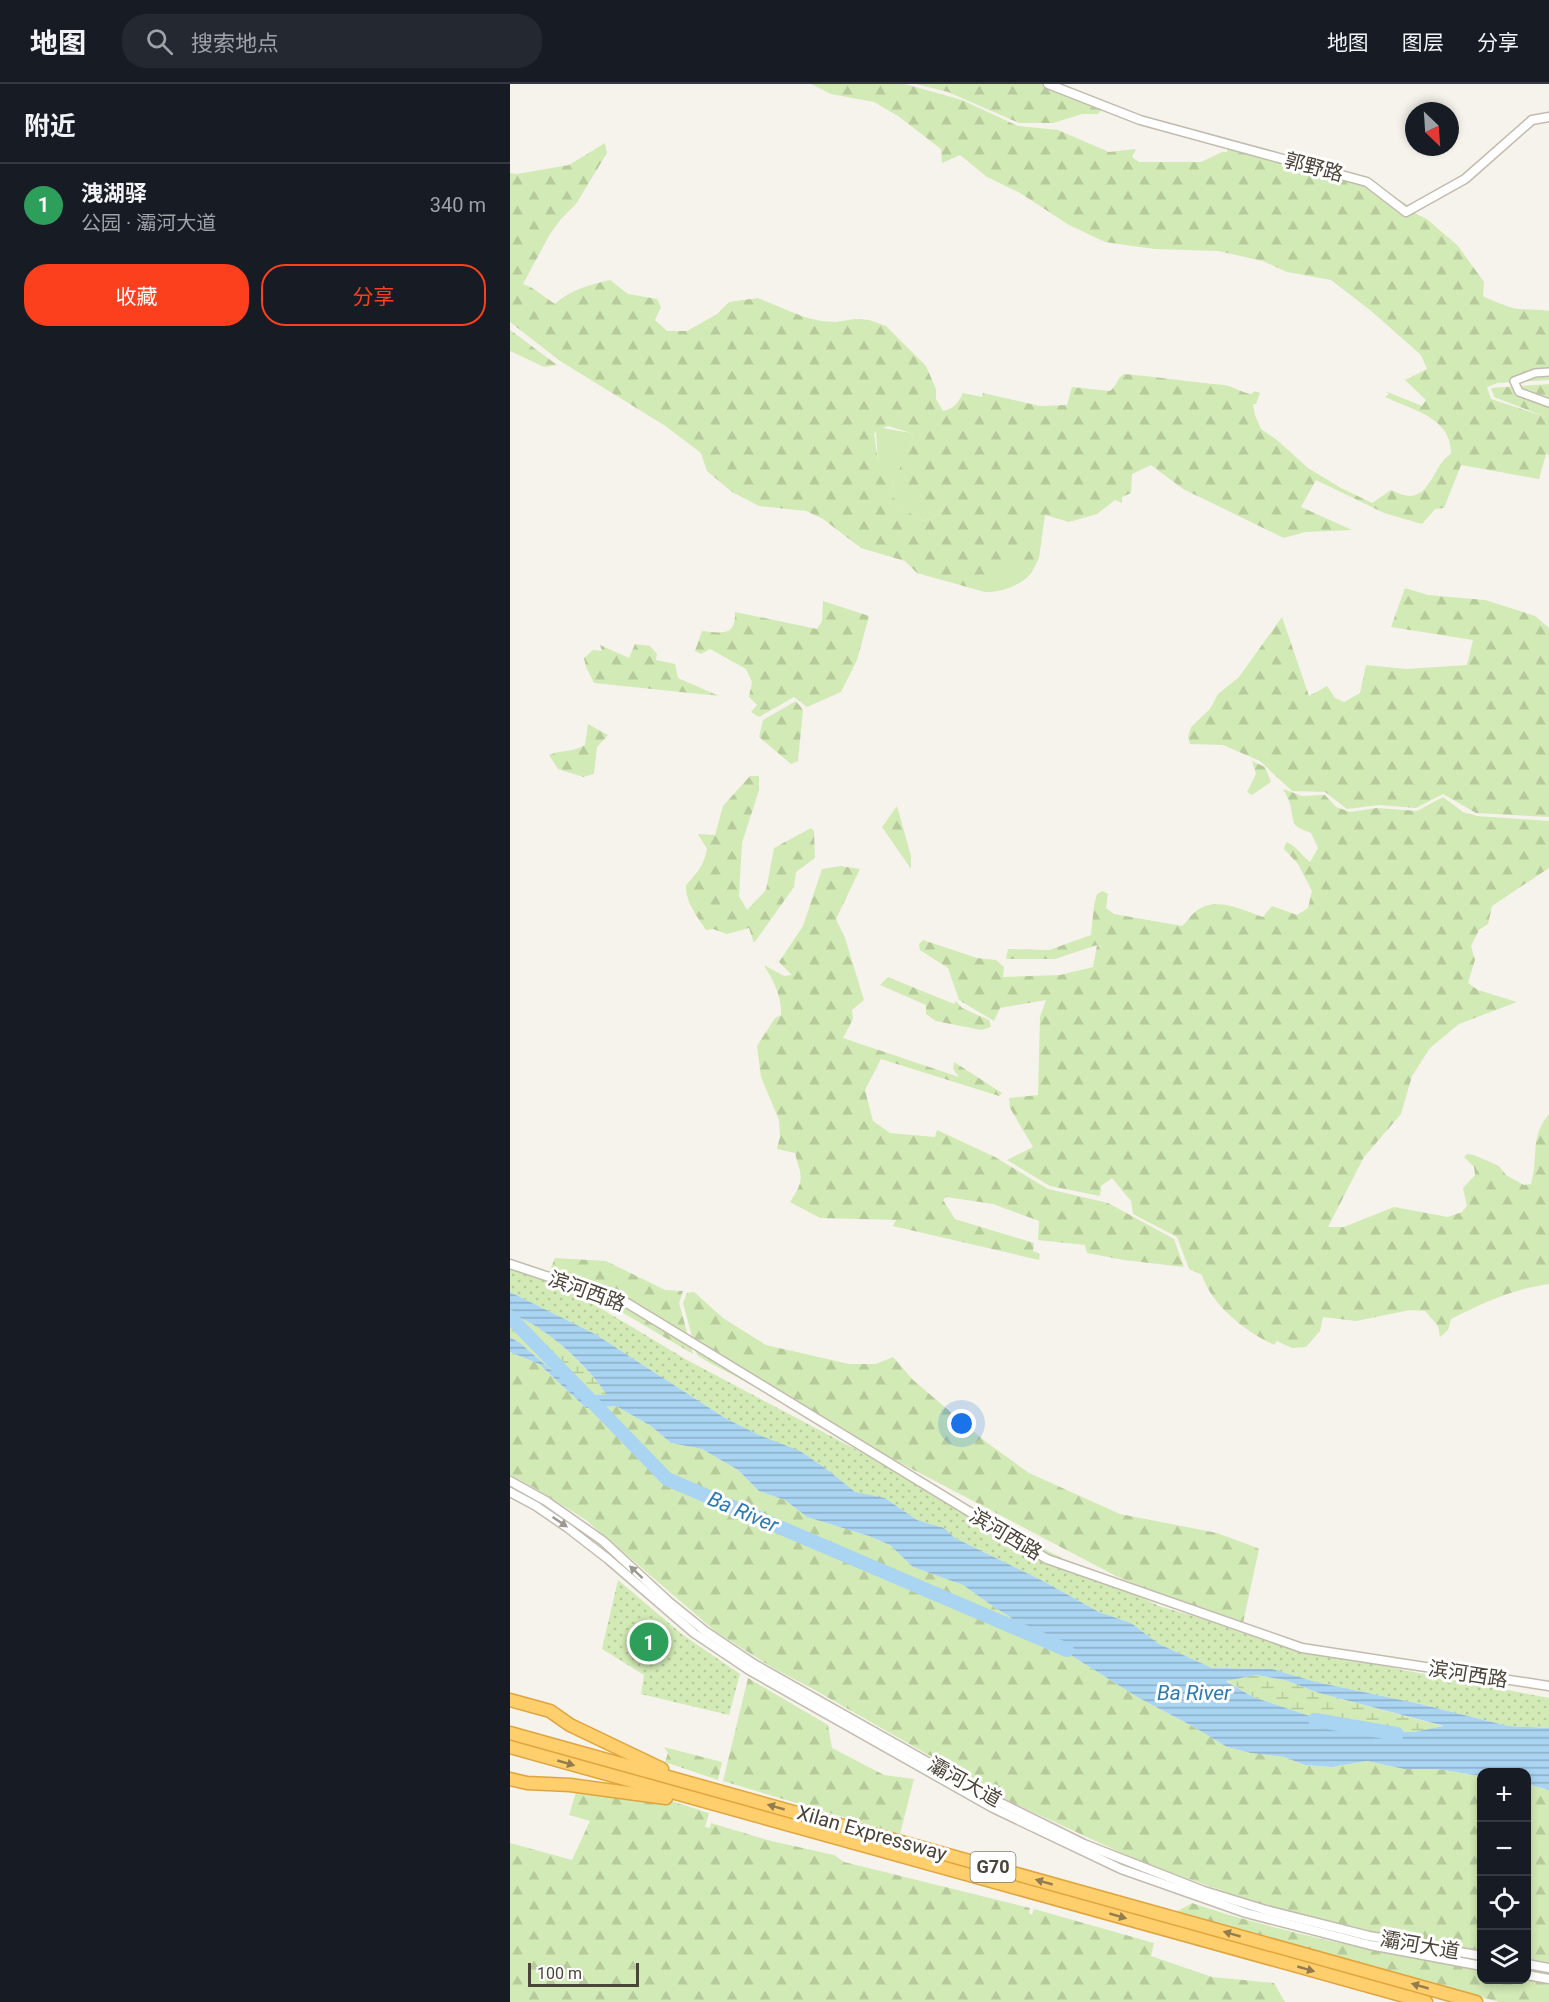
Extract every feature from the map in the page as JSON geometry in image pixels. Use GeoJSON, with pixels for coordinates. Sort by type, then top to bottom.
{"type":"FeatureCollection","features":[{"type":"Feature","properties":{"kind":"highway"},"geometry":{"type":"LineString","coordinates":[[510,1700],[550,1711],[570,1725],[657,1767],[748,1799]]}},
{"type":"Feature","properties":{"kind":"highway","name":"Xilan Expressway"},"geometry":{"type":"LineString","coordinates":[[510,1733],[1476,2002]]}},
{"type":"Feature","properties":{"kind":"highway","name":"Xilan Expressway"},"geometry":{"type":"LineString","coordinates":[[510,1747],[1426,2002]]}},
{"type":"Feature","properties":{"kind":"highway"},"geometry":{"type":"LineString","coordinates":[[510,1779],[528,1783],[570,1785],[658,1796],[741,1811]]}},
{"type":"Feature","properties":{"kind":"street","name":"郭野路"},"geometry":{"type":"LineString","coordinates":[[1048,84],[1140,120],[1367,182],[1406,212],[1465,179],[1532,120],[1549,117]]}},
{"type":"Feature","properties":{"kind":"street"},"geometry":{"type":"LineString","coordinates":[[1549,372],[1535,373],[1514,381],[1520,392],[1549,403]]}},
{"type":"Feature","properties":{"kind":"street","name":"滨河西路"},"geometry":{"type":"LineString","coordinates":[[510,1264],[627,1303],[1047,1559],[1302,1648],[1549,1686]]}},
{"type":"Feature","properties":{"kind":"street","name":"灞河大道"},"geometry":{"type":"LineString","coordinates":[[510,1481],[546,1501],[603,1540],[668,1601],[705,1631],[754,1664],[995,1800],[1084,1844],[1203,1891],[1266,1910],[1325,1926],[1477,1955]]}},
{"type":"Feature","properties":{"kind":"street","name":"灞河大道"},"geometry":{"type":"LineString","coordinates":[[510,1492],[536,1506],[568,1528],[694,1633],[749,1670],[993,1809],[1121,1869],[1246,1913],[1370,1945],[1477,1965]]}},
{"type":"Feature","properties":{"kind":"street"},"geometry":{"type":"LineString","coordinates":[[1531,1965],[1549,1968]]}},
{"type":"Feature","properties":{"kind":"street"},"geometry":{"type":"LineString","coordinates":[[1531,1976],[1549,1979]]}},
{"type":"Feature","properties":{"kind":"green space"},"geometry":{"type":"Polygon","coordinates":[[[811,84],[905,84],[962,100],[1018,126],[1058,130],[1109,152],[1136,149],[1132,157],[1139,162],[1201,162],[1227,152],[1229,144],[1362,177],[1413,208],[1416,214],[1427,219],[1458,246],[1484,282],[1483,296],[1516,309],[1549,311],[1549,380],[1498,383],[1487,387],[1491,399],[1546,417],[1494,397],[1491,388],[1549,384],[1549,455],[1546,454],[1539,479],[1461,465],[1444,508],[1435,509],[1422,524],[1384,513],[1316,480],[1301,507],[1352,530],[1305,532],[1284,538],[1183,489],[1151,465],[1132,474],[1131,493],[1122,497],[1122,503],[1115,500],[1097,514],[1069,522],[1045,515],[1039,558],[1033,570],[1019,565],[995,565],[985,580],[985,592],[917,573],[905,561],[861,548],[823,519],[806,511],[759,506],[732,492],[707,471],[701,453],[664,425],[560,361],[510,322],[510,173],[517,174],[569,165],[605,143],[607,153],[576,204],[550,234],[523,284],[555,304],[574,291],[610,280],[628,294],[657,299],[661,307],[655,320],[667,331],[687,331],[717,314],[729,302],[758,298],[804,317],[821,321],[869,320],[886,326],[926,366],[936,389],[936,399],[943,411],[955,405],[963,393],[982,397],[983,393],[1040,406],[1067,405],[1072,387],[1110,391],[1124,374],[1224,385],[1251,394],[1255,391],[1260,393],[1256,404],[1253,404],[1261,429],[1308,468],[1372,503],[1391,490],[1407,496],[1417,495],[1428,485],[1440,464],[1451,454],[1450,442],[1438,424],[1418,411],[1385,397],[1389,394],[1385,391],[1422,406],[1426,400],[1405,380],[1427,369],[1421,355],[1370,310],[1331,280],[1287,272],[1263,261],[1218,251],[1154,249],[1105,242],[1069,225],[1020,193],[987,177],[960,155],[942,163],[941,149],[898,116],[874,102],[831,94],[811,84]],[[888,426],[876,430],[873,428],[876,432],[874,433],[878,460],[891,467],[894,479],[891,494],[901,508],[924,521],[939,514],[946,501],[930,502],[921,499],[920,493],[903,483],[899,470],[913,439],[911,433],[888,426]]]}},
{"type":"Feature","properties":{"kind":"green space"},"geometry":{"type":"Polygon","coordinates":[[[916,84],[1044,84],[1105,106],[1098,114],[1082,114],[1053,123],[1019,123],[948,92],[916,84]]]}},
{"type":"Feature","properties":{"kind":"green space"},"geometry":{"type":"Polygon","coordinates":[[[510,330],[557,365],[544,367],[510,351],[510,330]]]}},
{"type":"Feature","properties":{"kind":"green space"},"geometry":{"type":"Polygon","coordinates":[[[871,426],[911,433],[913,439],[899,468],[920,493],[921,498],[946,501],[939,514],[924,521],[901,508],[891,494],[894,479],[878,460],[876,432],[871,426]]]}},
{"type":"Feature","properties":{"kind":"green space"},"geometry":{"type":"Polygon","coordinates":[[[995,565],[1019,565],[1033,570],[1030,575],[1012,587],[985,592],[985,580],[995,565]]]}},
{"type":"Feature","properties":{"kind":"green space"},"geometry":{"type":"Polygon","coordinates":[[[1405,588],[1428,595],[1485,600],[1535,616],[1549,628],[1549,817],[1476,813],[1443,794],[1416,808],[1379,805],[1347,809],[1325,792],[1292,791],[1260,761],[1223,745],[1190,744],[1188,737],[1191,727],[1210,709],[1218,694],[1239,677],[1282,617],[1309,696],[1327,686],[1335,698],[1344,702],[1360,693],[1366,665],[1406,669],[1467,665],[1473,640],[1391,627],[1405,588]]]}},
{"type":"Feature","properties":{"kind":"green space"},"geometry":{"type":"Polygon","coordinates":[[[823,601],[869,616],[857,660],[841,692],[807,707],[794,697],[759,717],[751,712],[757,705],[749,697],[752,682],[746,669],[710,649],[701,654],[695,651],[702,631],[726,632],[730,630],[735,620],[735,612],[817,629],[822,621],[823,601]]]}},
{"type":"Feature","properties":{"kind":"green space"},"geometry":{"type":"Polygon","coordinates":[[[635,644],[650,646],[657,654],[656,660],[675,664],[678,678],[719,696],[594,683],[584,658],[593,650],[602,651],[600,645],[629,658],[635,644]]]}},
{"type":"Feature","properties":{"kind":"green space"},"geometry":{"type":"Polygon","coordinates":[[[796,701],[803,710],[798,761],[791,764],[759,737],[763,720],[796,701]]]}},
{"type":"Feature","properties":{"kind":"green space"},"geometry":{"type":"Polygon","coordinates":[[[588,724],[608,735],[597,747],[594,774],[583,777],[558,769],[549,755],[585,745],[588,724]]]}},
{"type":"Feature","properties":{"kind":"green space"},"geometry":{"type":"Polygon","coordinates":[[[1252,761],[1265,767],[1271,782],[1252,795],[1247,792],[1256,774],[1252,761]]]}},
{"type":"Feature","properties":{"kind":"green space"},"geometry":{"type":"Polygon","coordinates":[[[750,776],[759,776],[759,790],[742,843],[739,896],[747,910],[766,890],[774,848],[811,828],[814,831],[815,858],[796,872],[794,887],[754,943],[749,928],[727,934],[713,929],[706,930],[695,914],[686,891],[686,885],[700,868],[706,855],[707,849],[698,834],[715,835],[723,806],[750,776]]]}},
{"type":"Feature","properties":{"kind":"green space"},"geometry":{"type":"Polygon","coordinates":[[[1283,789],[1302,796],[1325,795],[1336,807],[1350,812],[1377,808],[1417,811],[1443,797],[1463,812],[1477,816],[1549,821],[1549,868],[1492,906],[1488,924],[1479,930],[1471,946],[1475,960],[1468,983],[1478,990],[1517,1002],[1459,1024],[1430,1048],[1412,1076],[1401,1114],[1364,1157],[1328,1227],[1344,1227],[1394,1207],[1448,1217],[1462,1212],[1467,1206],[1463,1188],[1475,1175],[1474,1167],[1464,1157],[1467,1154],[1499,1166],[1506,1175],[1524,1185],[1531,1184],[1539,1131],[1549,1114],[1549,1284],[1511,1293],[1463,1313],[1451,1319],[1448,1330],[1440,1337],[1438,1326],[1425,1311],[1410,1310],[1356,1321],[1323,1317],[1320,1331],[1306,1347],[1292,1348],[1277,1341],[1274,1345],[1241,1325],[1222,1307],[1213,1297],[1202,1275],[1189,1269],[1177,1237],[1133,1214],[1131,1201],[1112,1178],[1101,1186],[1100,1196],[1050,1186],[1007,1160],[1033,1147],[1010,1108],[1009,1098],[1038,1095],[1040,1017],[1046,1000],[1000,1008],[994,1021],[959,1000],[948,968],[920,950],[919,944],[923,940],[977,958],[996,960],[1004,967],[1003,977],[1060,975],[1093,967],[1097,945],[1055,959],[1006,959],[1008,949],[1049,950],[1091,935],[1097,894],[1103,891],[1108,894],[1106,908],[1114,914],[1182,926],[1203,907],[1220,904],[1263,917],[1272,906],[1297,915],[1308,908],[1312,891],[1298,864],[1284,849],[1286,842],[1310,862],[1318,848],[1311,833],[1295,825],[1290,803],[1283,789]]]}},
{"type":"Feature","properties":{"kind":"green space"},"geometry":{"type":"Polygon","coordinates":[[[897,806],[911,856],[911,869],[882,827],[897,806]]]}},
{"type":"Feature","properties":{"kind":"green space"},"geometry":{"type":"Polygon","coordinates":[[[841,866],[860,869],[836,919],[845,938],[864,1000],[852,1010],[853,1019],[843,1038],[959,1077],[953,1069],[954,1062],[1002,1093],[999,1096],[881,1059],[865,1090],[873,1121],[890,1133],[935,1137],[937,1130],[995,1157],[1048,1189],[1108,1203],[1174,1239],[1184,1267],[1124,1260],[1087,1253],[1085,1245],[1038,1240],[1039,1221],[993,1204],[946,1197],[943,1200],[955,1219],[1034,1243],[1033,1251],[1040,1254],[1039,1260],[893,1226],[896,1220],[820,1218],[790,1202],[798,1188],[800,1173],[795,1153],[777,1149],[780,1136],[779,1120],[761,1077],[757,1046],[775,1018],[781,1015],[774,982],[764,965],[784,976],[792,975],[779,962],[803,926],[822,869],[841,866]]]}},
{"type":"Feature","properties":{"kind":"green space"},"geometry":{"type":"Polygon","coordinates":[[[888,977],[954,1004],[956,1001],[962,1008],[989,1020],[991,1027],[981,1030],[936,1021],[926,1014],[926,1005],[880,985],[888,977]]]}},
{"type":"Feature","properties":{"kind":"green space"},"geometry":{"type":"Polygon","coordinates":[[[555,1258],[606,1261],[665,1290],[683,1291],[679,1303],[693,1354],[550,1270],[555,1258]]]}},
{"type":"Feature","properties":{"kind":"green space"},"geometry":{"type":"Polygon","coordinates":[[[510,1264],[577,1294],[687,1360],[1071,1563],[1159,1606],[1261,1636],[1403,1670],[1549,1698],[1549,1728],[1508,1726],[1316,1682],[1272,1669],[1212,1668],[1159,1644],[1131,1623],[1099,1612],[1043,1581],[955,1538],[944,1528],[917,1520],[885,1498],[855,1493],[829,1471],[725,1418],[595,1334],[510,1292],[510,1264]]]}},
{"type":"Feature","properties":{"kind":"green space"},"geometry":{"type":"Polygon","coordinates":[[[694,1292],[723,1318],[766,1345],[849,1364],[876,1364],[893,1357],[913,1380],[986,1442],[1029,1473],[1120,1514],[1217,1533],[1259,1549],[1243,1623],[1199,1611],[1116,1576],[708,1362],[697,1355],[683,1303],[687,1293],[694,1292]]]}},
{"type":"Feature","properties":{"kind":"green space"},"geometry":{"type":"Polygon","coordinates":[[[510,1314],[551,1336],[577,1359],[608,1395],[579,1394],[510,1337],[510,1314]]]}},
{"type":"Feature","properties":{"kind":"green space"},"geometry":{"type":"Polygon","coordinates":[[[510,1352],[539,1364],[586,1408],[616,1406],[651,1426],[671,1443],[702,1449],[738,1470],[759,1491],[785,1500],[807,1517],[869,1536],[890,1545],[913,1567],[963,1585],[1139,1698],[1227,1747],[1284,1757],[1305,1765],[1332,1767],[1367,1761],[1404,1769],[1437,1769],[1477,1775],[1477,1952],[1363,1930],[1296,1914],[1231,1894],[1139,1861],[1011,1802],[773,1668],[715,1631],[586,1520],[510,1475],[510,1352]]]}},
{"type":"Feature","properties":{"kind":"green space"},"geometry":{"type":"Polygon","coordinates":[[[618,1580],[683,1635],[740,1674],[729,1715],[641,1694],[644,1675],[602,1649],[618,1580]]]}},
{"type":"Feature","properties":{"kind":"green space"},"geometry":{"type":"Polygon","coordinates":[[[1256,1675],[1285,1680],[1319,1693],[1446,1727],[1414,1732],[1358,1732],[1253,1697],[1226,1680],[1256,1675]]]}},
{"type":"Feature","properties":{"kind":"green space"},"geometry":{"type":"Polygon","coordinates":[[[748,1678],[828,1725],[832,1748],[884,1775],[914,1779],[900,1834],[723,1781],[748,1678]]]}},
{"type":"Feature","properties":{"kind":"green space"},"geometry":{"type":"Polygon","coordinates":[[[664,1747],[722,1762],[718,1780],[665,1762],[668,1753],[664,1747]]]}},
{"type":"Feature","properties":{"kind":"green space"},"geometry":{"type":"Polygon","coordinates":[[[1531,1785],[1549,1790],[1549,1965],[1531,1962],[1531,1785]]]}},
{"type":"Feature","properties":{"kind":"green space"},"geometry":{"type":"Polygon","coordinates":[[[577,1789],[649,1794],[709,1813],[705,1827],[710,1828],[711,1823],[767,1840],[834,1855],[844,1862],[1030,1908],[1029,1913],[1032,1915],[1034,1909],[1154,1943],[1151,1956],[1212,1977],[1274,1983],[1285,2002],[510,2002],[510,1843],[572,1860],[590,1821],[569,1815],[577,1789]]]}},
{"type":"Feature","properties":{"kind":"green space"},"geometry":{"type":"Polygon","coordinates":[[[1192,1903],[1299,1934],[1477,1969],[1477,1984],[1531,1984],[1531,1980],[1549,1983],[1549,2002],[1499,2002],[1174,1913],[1192,1903]]]}},
{"type":"Feature","properties":{"kind":"water","name":"Ba River"},"geometry":{"type":"Polygon","coordinates":[[[510,1292],[595,1334],[725,1418],[759,1435],[800,1451],[855,1492],[885,1498],[917,1520],[944,1528],[955,1538],[1043,1581],[1099,1612],[1131,1623],[1159,1644],[1212,1668],[1272,1669],[1316,1682],[1508,1726],[1549,1728],[1549,1790],[1531,1785],[1531,1768],[1477,1768],[1477,1775],[1437,1769],[1404,1769],[1367,1761],[1332,1767],[1305,1765],[1284,1757],[1227,1747],[1139,1698],[963,1585],[913,1567],[890,1545],[869,1536],[807,1517],[785,1500],[759,1491],[738,1470],[702,1449],[671,1443],[651,1426],[616,1406],[586,1408],[539,1364],[510,1352],[510,1337],[579,1394],[607,1395],[589,1372],[564,1347],[523,1319],[510,1314],[510,1292]],[[1256,1675],[1226,1681],[1253,1697],[1358,1732],[1414,1732],[1444,1726],[1319,1693],[1285,1680],[1256,1675]]]}},
{"type":"Feature","properties":{"kind":"waterway","name":"Ba River"},"geometry":{"type":"LineString","coordinates":[[510,1317],[667,1479],[1067,1650]]}},
{"type":"Feature","properties":{"kind":"waterway","name":"Ba River"},"geometry":{"type":"LineString","coordinates":[[1315,1720],[1397,1734]]}},
{"type":"Feature","properties":{"kind":"place","name":"洩湖驿"},"geometry":{"type":"Point","coordinates":[649,1642]}}]}
